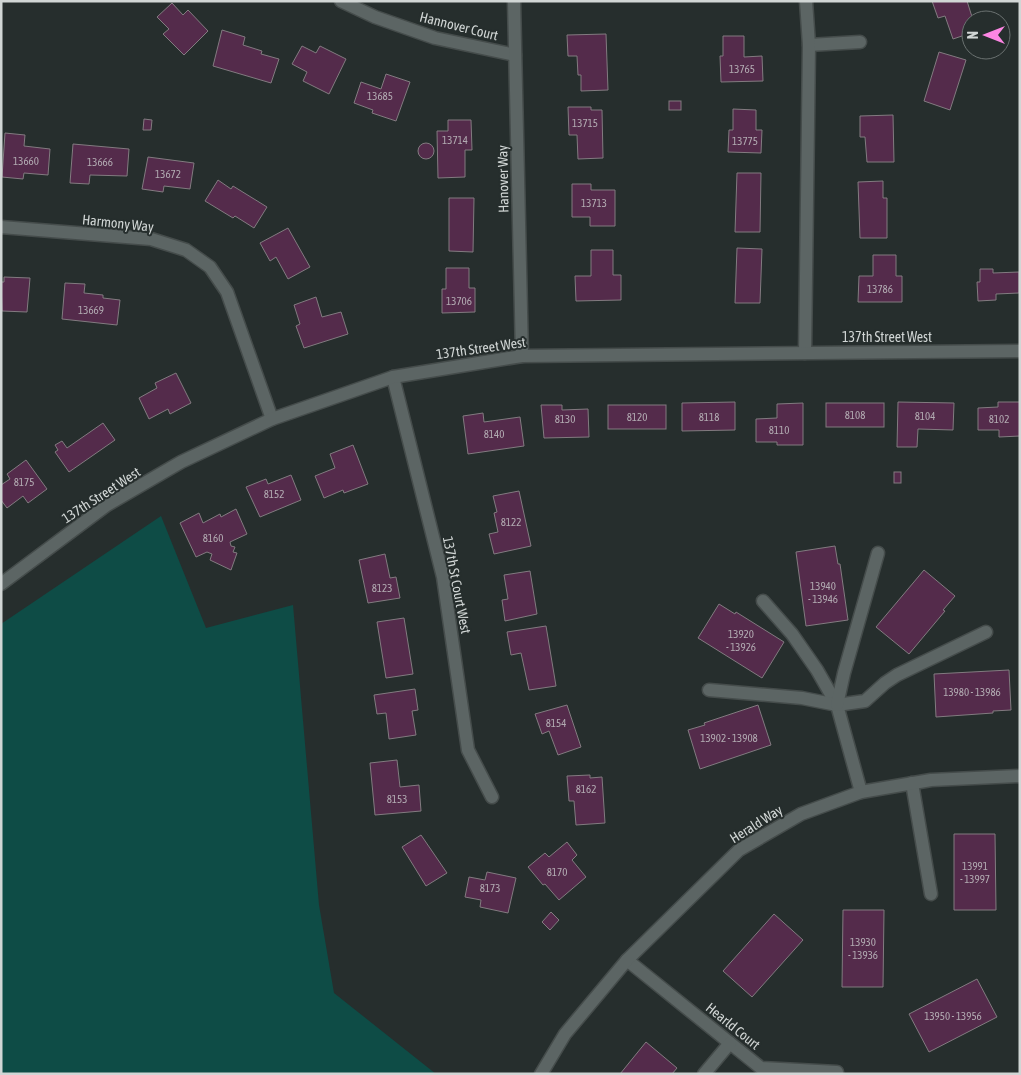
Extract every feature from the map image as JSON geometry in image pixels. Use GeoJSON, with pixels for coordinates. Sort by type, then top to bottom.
{"type":"FeatureCollection","features":[{"type":"Feature","properties":{"kind":"street","name":"Hannover Court"},"geometry":{"type":"LineString","coordinates":[[341,1],[375,17],[435,38],[515,55]]}},
{"type":"Feature","properties":{"kind":"street","name":"Hanover Way"},"geometry":{"type":"LineString","coordinates":[[514,1],[522,356]]}},
{"type":"Feature","properties":{"kind":"street"},"geometry":{"type":"LineString","coordinates":[[805,352],[809,45],[806,1]]}},
{"type":"Feature","properties":{"kind":"street"},"geometry":{"type":"LineString","coordinates":[[809,45],[860,42]]}},
{"type":"Feature","properties":{"kind":"street","name":"Harmony Way"},"geometry":{"type":"LineString","coordinates":[[1,227],[151,239],[186,250],[210,267],[227,292],[272,419]]}},
{"type":"Feature","properties":{"kind":"street","name":"137th Street West"},"geometry":{"type":"LineString","coordinates":[[1,584],[107,505],[181,462],[272,419],[393,377],[522,356],[1020,351]]}},
{"type":"Feature","properties":{"kind":"street","name":"137th St Court West"},"geometry":{"type":"LineString","coordinates":[[393,377],[443,577],[468,750],[492,797]]}},
{"type":"Feature","properties":{"kind":"street"},"geometry":{"type":"LineString","coordinates":[[837,704],[878,553]]}},
{"type":"Feature","properties":{"kind":"street"},"geometry":{"type":"LineString","coordinates":[[764,601],[792,634],[817,670],[837,704],[861,792]]}},
{"type":"Feature","properties":{"kind":"street"},"geometry":{"type":"LineString","coordinates":[[709,690],[802,698],[837,704],[865,701],[885,682],[897,675],[986,632]]}},
{"type":"Feature","properties":{"kind":"street","name":"Herald Way"},"geometry":{"type":"LineString","coordinates":[[541,1074],[566,1034],[627,960],[739,850],[800,814],[861,792],[931,780],[1020,776]]}},
{"type":"Feature","properties":{"kind":"street"},"geometry":{"type":"LineString","coordinates":[[912,783],[931,894]]}},
{"type":"Feature","properties":{"kind":"street","name":"Hearld Court"},"geometry":{"type":"LineString","coordinates":[[627,960],[761,1068],[837,1072]]}},
{"type":"Feature","properties":{"kind":"street"},"geometry":{"type":"LineString","coordinates":[[704,1074],[730,1043]]}},
{"type":"Feature","properties":{"kind":"green space"},"geometry":{"type":"Polygon","coordinates":[[[161,516],[206,628],[293,605],[319,905],[334,993],[436,1074],[1,1074],[1,624],[161,516]]]}},
{"type":"Feature","properties":{"kind":"building"},"geometry":{"type":"Polygon","coordinates":[[[932,1],[967,1],[970,10],[961,10],[961,36],[953,39],[945,16],[938,18],[932,1]]]}},
{"type":"Feature","properties":{"kind":"building"},"geometry":{"type":"Polygon","coordinates":[[[172,3],[183,15],[188,10],[208,31],[184,55],[163,34],[169,29],[157,17],[172,3]]]}},
{"type":"Feature","properties":{"kind":"building"},"geometry":{"type":"Polygon","coordinates":[[[222,30],[245,37],[243,45],[262,51],[261,54],[279,59],[271,83],[213,66],[222,30]]]}},
{"type":"Feature","properties":{"kind":"building"},"geometry":{"type":"Polygon","coordinates":[[[606,34],[608,90],[581,91],[581,75],[578,75],[577,56],[568,56],[567,35],[606,34]]]}},
{"type":"Feature","properties":{"kind":"building"},"geometry":{"type":"Polygon","coordinates":[[[723,36],[744,36],[744,57],[762,56],[763,81],[721,82],[720,56],[723,56],[723,36]]]}},
{"type":"Feature","properties":{"kind":"building"},"geometry":{"type":"Polygon","coordinates":[[[302,46],[316,53],[320,46],[346,59],[329,94],[303,81],[307,72],[292,64],[302,46]]]}},
{"type":"Feature","properties":{"kind":"building"},"geometry":{"type":"Polygon","coordinates":[[[939,52],[966,60],[950,110],[924,101],[939,52]]]}},
{"type":"Feature","properties":{"kind":"building"},"geometry":{"type":"Polygon","coordinates":[[[386,74],[410,82],[396,121],[372,113],[373,110],[354,103],[361,82],[381,89],[386,74]]]}},
{"type":"Feature","properties":{"kind":"building"},"geometry":{"type":"Polygon","coordinates":[[[669,101],[681,101],[681,110],[669,110],[669,101]]]}},
{"type":"Feature","properties":{"kind":"building"},"geometry":{"type":"Polygon","coordinates":[[[568,107],[591,107],[591,110],[602,110],[603,158],[578,159],[577,135],[569,135],[568,107]]]}},
{"type":"Feature","properties":{"kind":"building"},"geometry":{"type":"Polygon","coordinates":[[[733,109],[756,110],[756,130],[762,130],[761,153],[728,152],[729,130],[733,130],[733,109]]]}},
{"type":"Feature","properties":{"kind":"building"},"geometry":{"type":"Polygon","coordinates":[[[893,115],[894,162],[867,162],[865,137],[860,137],[860,116],[893,115]]]}},
{"type":"Feature","properties":{"kind":"building"},"geometry":{"type":"Polygon","coordinates":[[[144,119],[152,120],[151,130],[143,130],[144,119]]]}},
{"type":"Feature","properties":{"kind":"building"},"geometry":{"type":"Polygon","coordinates":[[[448,120],[471,120],[472,150],[465,150],[465,177],[438,178],[437,131],[448,131],[448,120]]]}},
{"type":"Feature","properties":{"kind":"building"},"geometry":{"type":"Polygon","coordinates":[[[5,133],[25,135],[24,146],[50,149],[48,175],[24,173],[23,179],[2,177],[5,133]]]}},
{"type":"Feature","properties":{"kind":"building"},"geometry":{"type":"Polygon","coordinates":[[[426,143],[434,151],[426,159],[418,151],[426,143]]]}},
{"type":"Feature","properties":{"kind":"building"},"geometry":{"type":"Polygon","coordinates":[[[73,144],[129,149],[127,176],[90,175],[89,184],[70,183],[73,144]]]}},
{"type":"Feature","properties":{"kind":"building"},"geometry":{"type":"Polygon","coordinates":[[[148,157],[194,163],[190,189],[164,186],[163,192],[142,189],[148,157]]]}},
{"type":"Feature","properties":{"kind":"building"},"geometry":{"type":"Polygon","coordinates":[[[737,173],[761,173],[760,232],[735,232],[737,173]]]}},
{"type":"Feature","properties":{"kind":"building"},"geometry":{"type":"Polygon","coordinates":[[[218,180],[231,189],[233,186],[267,207],[254,228],[205,201],[218,180]]]}},
{"type":"Feature","properties":{"kind":"building"},"geometry":{"type":"Polygon","coordinates":[[[883,181],[883,198],[887,198],[887,238],[860,238],[858,182],[883,181]]]}},
{"type":"Feature","properties":{"kind":"building"},"geometry":{"type":"Polygon","coordinates":[[[572,184],[591,184],[591,190],[615,190],[615,226],[590,226],[590,217],[572,217],[572,184]]]}},
{"type":"Feature","properties":{"kind":"building"},"geometry":{"type":"Polygon","coordinates":[[[449,198],[474,198],[473,252],[449,251],[449,198]]]}},
{"type":"Feature","properties":{"kind":"building"},"geometry":{"type":"Polygon","coordinates":[[[288,228],[310,267],[288,279],[276,257],[270,261],[260,243],[288,228]]]}},
{"type":"Feature","properties":{"kind":"building"},"geometry":{"type":"Polygon","coordinates":[[[737,248],[762,249],[760,303],[735,303],[737,248]]]}},
{"type":"Feature","properties":{"kind":"building"},"geometry":{"type":"Polygon","coordinates":[[[591,250],[613,250],[613,275],[621,275],[621,300],[576,301],[575,276],[591,276],[591,250]]]}},
{"type":"Feature","properties":{"kind":"building"},"geometry":{"type":"Polygon","coordinates":[[[873,255],[896,255],[896,276],[902,276],[902,302],[858,302],[859,276],[873,276],[873,255]]]}},
{"type":"Feature","properties":{"kind":"building"},"geometry":{"type":"Polygon","coordinates":[[[446,268],[469,268],[469,288],[475,288],[475,312],[442,313],[442,289],[446,289],[446,268]]]}},
{"type":"Feature","properties":{"kind":"building"},"geometry":{"type":"Polygon","coordinates":[[[980,269],[993,269],[993,273],[1019,272],[1019,293],[996,294],[996,300],[978,301],[977,282],[980,282],[980,269]]]}},
{"type":"Feature","properties":{"kind":"building"},"geometry":{"type":"Polygon","coordinates":[[[4,277],[30,278],[27,312],[2,311],[1,282],[4,282],[4,277]]]}},
{"type":"Feature","properties":{"kind":"building"},"geometry":{"type":"Polygon","coordinates":[[[65,283],[85,284],[84,293],[103,295],[103,298],[120,300],[117,325],[62,319],[65,283]]]}},
{"type":"Feature","properties":{"kind":"building"},"geometry":{"type":"Polygon","coordinates":[[[316,297],[322,317],[341,312],[348,334],[304,348],[296,326],[300,324],[294,305],[316,297]]]}},
{"type":"Feature","properties":{"kind":"building"},"geometry":{"type":"Polygon","coordinates":[[[176,373],[191,403],[170,414],[168,409],[149,419],[139,398],[157,388],[155,383],[176,373]]]}},
{"type":"Feature","properties":{"kind":"building"},"geometry":{"type":"Polygon","coordinates":[[[735,402],[735,430],[682,431],[682,403],[735,402]]]}},
{"type":"Feature","properties":{"kind":"building"},"geometry":{"type":"Polygon","coordinates":[[[898,402],[954,403],[953,430],[918,429],[917,447],[897,447],[898,402]]]}},
{"type":"Feature","properties":{"kind":"building"},"geometry":{"type":"Polygon","coordinates":[[[998,402],[1020,402],[1020,436],[999,437],[999,430],[978,430],[978,408],[998,407],[998,402]]]}},
{"type":"Feature","properties":{"kind":"building"},"geometry":{"type":"Polygon","coordinates":[[[803,403],[803,445],[777,445],[777,442],[756,442],[756,419],[777,418],[777,404],[803,403]]]}},
{"type":"Feature","properties":{"kind":"building"},"geometry":{"type":"Polygon","coordinates":[[[826,403],[884,403],[884,427],[826,427],[826,403]]]}},
{"type":"Feature","properties":{"kind":"building"},"geometry":{"type":"Polygon","coordinates":[[[541,405],[562,405],[562,410],[588,409],[589,437],[544,438],[541,405]]]}},
{"type":"Feature","properties":{"kind":"building"},"geometry":{"type":"Polygon","coordinates":[[[608,405],[666,405],[666,429],[608,429],[608,405]]]}},
{"type":"Feature","properties":{"kind":"building"},"geometry":{"type":"Polygon","coordinates":[[[483,413],[484,422],[520,417],[524,446],[468,454],[463,416],[483,413]]]}},
{"type":"Feature","properties":{"kind":"building"},"geometry":{"type":"Polygon","coordinates":[[[103,423],[115,440],[69,472],[55,452],[58,450],[55,445],[62,441],[67,448],[103,423]]]}},
{"type":"Feature","properties":{"kind":"building"},"geometry":{"type":"Polygon","coordinates":[[[353,445],[368,484],[344,493],[343,490],[324,498],[315,476],[335,468],[330,454],[353,445]]]}},
{"type":"Feature","properties":{"kind":"building"},"geometry":{"type":"Polygon","coordinates":[[[26,460],[47,489],[28,503],[23,496],[7,508],[1,500],[1,485],[10,479],[7,474],[26,460]]]}},
{"type":"Feature","properties":{"kind":"building"},"geometry":{"type":"Polygon","coordinates":[[[894,472],[901,472],[901,483],[894,483],[894,472]]]}},
{"type":"Feature","properties":{"kind":"building"},"geometry":{"type":"Polygon","coordinates":[[[291,475],[301,500],[260,517],[246,487],[266,479],[268,484],[291,475]]]}},
{"type":"Feature","properties":{"kind":"building"},"geometry":{"type":"Polygon","coordinates":[[[519,491],[531,546],[494,554],[489,534],[498,532],[494,513],[497,512],[493,496],[519,491]]]}},
{"type":"Feature","properties":{"kind":"building"},"geometry":{"type":"Polygon","coordinates":[[[236,509],[247,534],[230,542],[231,546],[235,547],[233,552],[237,553],[231,570],[210,560],[212,554],[207,552],[196,557],[180,523],[199,513],[203,523],[220,514],[221,517],[236,509]]]}},
{"type":"Feature","properties":{"kind":"building"},"geometry":{"type":"Polygon","coordinates":[[[835,546],[838,564],[840,564],[848,620],[806,626],[796,552],[835,546]]]}},
{"type":"Feature","properties":{"kind":"building"},"geometry":{"type":"Polygon","coordinates":[[[385,554],[390,578],[396,577],[400,598],[368,603],[359,560],[385,554]]]}},
{"type":"Feature","properties":{"kind":"building"},"geometry":{"type":"Polygon","coordinates":[[[924,570],[955,596],[909,654],[876,627],[924,570]]]}},
{"type":"Feature","properties":{"kind":"building"},"geometry":{"type":"Polygon","coordinates":[[[530,571],[537,614],[505,621],[502,600],[508,599],[504,575],[530,571]]]}},
{"type":"Feature","properties":{"kind":"building"},"geometry":{"type":"Polygon","coordinates":[[[719,604],[735,614],[736,612],[784,642],[762,678],[698,638],[719,604]]]}},
{"type":"Feature","properties":{"kind":"building"},"geometry":{"type":"Polygon","coordinates":[[[404,618],[413,674],[386,678],[377,622],[404,618]]]}},
{"type":"Feature","properties":{"kind":"building"},"geometry":{"type":"Polygon","coordinates":[[[546,626],[556,686],[529,690],[521,653],[511,655],[507,632],[546,626]]]}},
{"type":"Feature","properties":{"kind":"building"},"geometry":{"type":"Polygon","coordinates":[[[1009,670],[1011,710],[936,717],[934,674],[1009,670]]]}},
{"type":"Feature","properties":{"kind":"building"},"geometry":{"type":"Polygon","coordinates":[[[415,689],[418,710],[412,711],[416,735],[389,739],[386,713],[377,714],[374,695],[415,689]]]}},
{"type":"Feature","properties":{"kind":"building"},"geometry":{"type":"Polygon","coordinates":[[[567,705],[581,747],[558,755],[549,731],[542,734],[535,714],[567,705]]]}},
{"type":"Feature","properties":{"kind":"building"},"geometry":{"type":"Polygon","coordinates":[[[758,705],[771,745],[700,769],[688,730],[758,705]]]}},
{"type":"Feature","properties":{"kind":"building"},"geometry":{"type":"Polygon","coordinates":[[[397,760],[400,787],[419,785],[421,811],[375,815],[370,763],[397,760]]]}},
{"type":"Feature","properties":{"kind":"building"},"geometry":{"type":"Polygon","coordinates":[[[590,775],[590,778],[602,777],[605,823],[576,825],[574,801],[569,801],[567,776],[590,775]]]}},
{"type":"Feature","properties":{"kind":"building"},"geometry":{"type":"Polygon","coordinates":[[[954,834],[995,834],[996,910],[954,910],[954,834]]]}},
{"type":"Feature","properties":{"kind":"building"},"geometry":{"type":"Polygon","coordinates":[[[421,835],[447,873],[426,886],[402,847],[421,835]]]}},
{"type":"Feature","properties":{"kind":"building"},"geometry":{"type":"Polygon","coordinates":[[[567,842],[577,855],[572,860],[586,877],[559,900],[528,867],[545,853],[549,857],[567,842]]]}},
{"type":"Feature","properties":{"kind":"building"},"geometry":{"type":"Polygon","coordinates":[[[487,872],[516,878],[508,913],[480,907],[481,900],[465,897],[469,877],[485,880],[487,872]]]}},
{"type":"Feature","properties":{"kind":"building"},"geometry":{"type":"Polygon","coordinates":[[[843,910],[884,910],[883,987],[842,987],[843,910]]]}},
{"type":"Feature","properties":{"kind":"building"},"geometry":{"type":"Polygon","coordinates":[[[551,912],[559,920],[550,930],[542,922],[551,912]]]}},
{"type":"Feature","properties":{"kind":"building"},"geometry":{"type":"Polygon","coordinates":[[[774,914],[803,940],[752,997],[723,971],[774,914]]]}},
{"type":"Feature","properties":{"kind":"building"},"geometry":{"type":"Polygon","coordinates":[[[977,979],[997,1017],[929,1052],[909,1014],[977,979]]]}},
{"type":"Feature","properties":{"kind":"building"},"geometry":{"type":"Polygon","coordinates":[[[646,1042],[677,1068],[672,1074],[620,1074],[646,1042]]]}}]}
